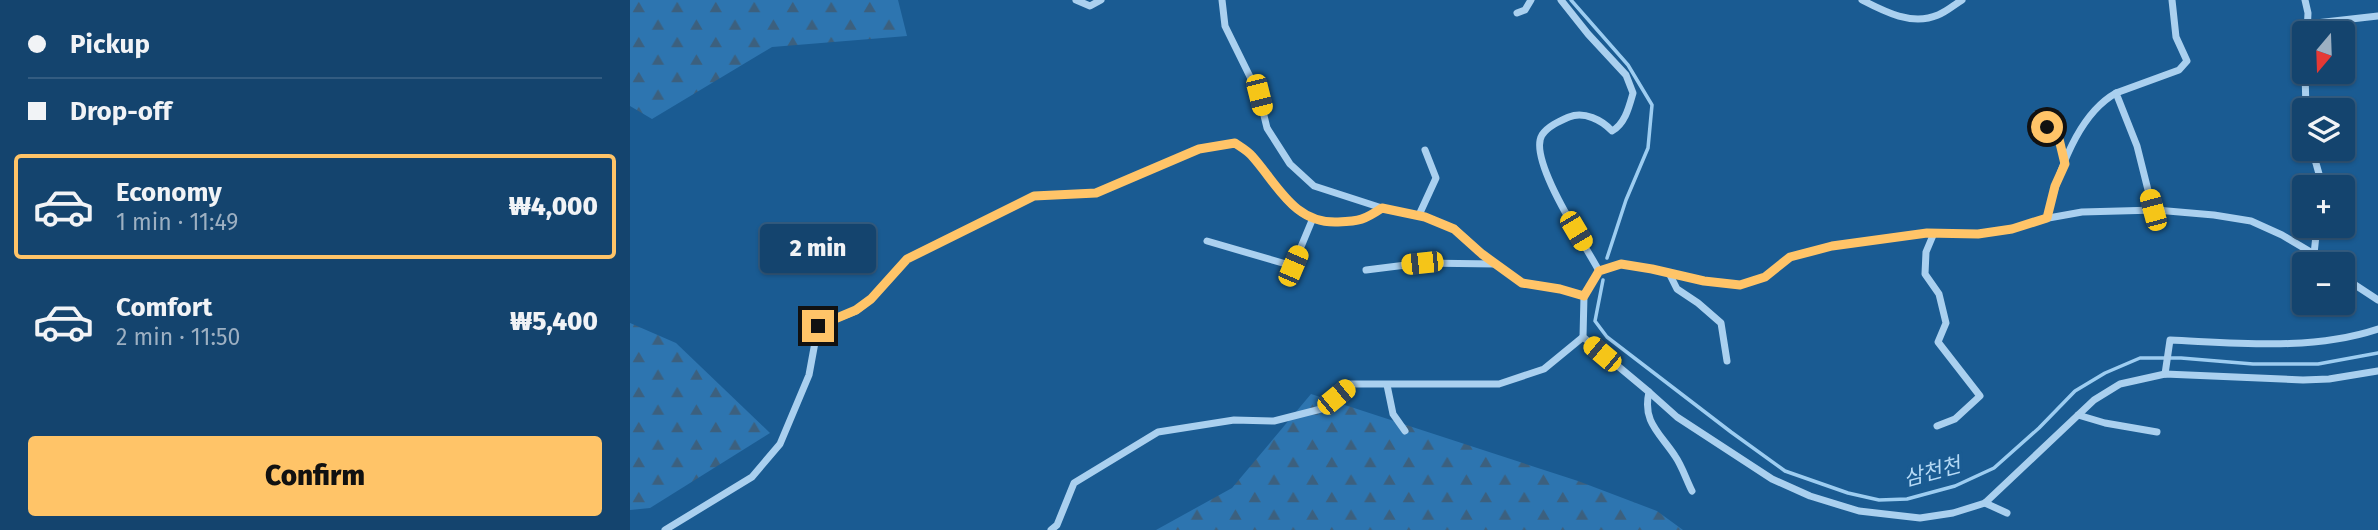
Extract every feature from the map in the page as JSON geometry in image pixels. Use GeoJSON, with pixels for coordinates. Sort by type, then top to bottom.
{"type":"FeatureCollection","features":[{"type":"Feature","properties":{"kind":"street"},"geometry":{"type":"LineString","coordinates":[[1076,0],[1090,6],[1101,0]]}},
{"type":"Feature","properties":{"kind":"street"},"geometry":{"type":"LineString","coordinates":[[1222,0],[1226,26],[1259,95],[1267,128],[1290,164],[1314,186],[1382,208],[1419,215],[1454,229],[1522,283],[1584,296]]}},
{"type":"Feature","properties":{"kind":"street"},"geometry":{"type":"LineString","coordinates":[[1517,13],[1525,10],[1531,0]]}},
{"type":"Feature","properties":{"kind":"street"},"geometry":{"type":"LineString","coordinates":[[1561,0],[1626,75],[1633,93],[1627,114],[1619,128],[1612,131],[1605,123],[1586,116],[1574,116],[1549,129],[1543,134],[1539,144],[1549,182],[1599,271]]}},
{"type":"Feature","properties":{"kind":"street"},"geometry":{"type":"LineString","coordinates":[[1862,0],[1907,19],[1936,16],[1962,0]]}},
{"type":"Feature","properties":{"kind":"street"},"geometry":{"type":"LineString","coordinates":[[2047,218],[2055,186],[2082,125],[2103,100],[2179,71],[2187,61],[2176,37],[2172,0]]}},
{"type":"Feature","properties":{"kind":"street"},"geometry":{"type":"LineString","coordinates":[[2305,0],[2307,21]]}},
{"type":"Feature","properties":{"kind":"street"},"geometry":{"type":"LineString","coordinates":[[2334,21],[2378,16]]}},
{"type":"Feature","properties":{"kind":"street"},"geometry":{"type":"LineString","coordinates":[[2116,93],[2137,146],[2153,210]]}},
{"type":"Feature","properties":{"kind":"street"},"geometry":{"type":"LineString","coordinates":[[665,530],[752,477],[780,444],[809,375],[818,326],[863,305],[907,259],[1034,196],[1096,193],[1199,149],[1235,143],[1251,155],[1273,186],[1299,213],[1326,223],[1362,222],[1382,208]]}},
{"type":"Feature","properties":{"kind":"street"},"geometry":{"type":"LineString","coordinates":[[1419,215],[1436,178],[1426,150]]}},
{"type":"Feature","properties":{"kind":"street"},"geometry":{"type":"LineString","coordinates":[[1051,530],[1058,525],[1074,483],[1158,432],[1234,420],[1273,421],[1321,409],[1350,384],[1499,384],[1544,369],[1583,337],[1584,296],[1599,271],[1621,264],[1704,281],[1740,285],[1765,277],[1790,257],[1832,246],[1934,233],[1978,234],[2012,229],[2047,218],[2082,212],[2153,210],[2251,221],[2311,252]]}},
{"type":"Feature","properties":{"kind":"street"},"geometry":{"type":"LineString","coordinates":[[1208,241],[1293,266],[1313,218]]}},
{"type":"Feature","properties":{"kind":"street"},"geometry":{"type":"LineString","coordinates":[[1934,233],[1926,251],[1925,274],[1938,294],[1946,323],[1938,342],[1980,396],[1955,419],[1937,426]]}},
{"type":"Feature","properties":{"kind":"street"},"geometry":{"type":"LineString","coordinates":[[1366,270],[1422,263],[1496,264]]}},
{"type":"Feature","properties":{"kind":"street"},"geometry":{"type":"LineString","coordinates":[[1669,273],[1677,289],[1721,323],[1727,362]]}},
{"type":"Feature","properties":{"kind":"street"},"geometry":{"type":"LineString","coordinates":[[2355,285],[2378,300]]}},
{"type":"Feature","properties":{"kind":"street"},"geometry":{"type":"LineString","coordinates":[[2166,370],[2170,340],[2322,342],[2378,329]]}},
{"type":"Feature","properties":{"kind":"street"},"geometry":{"type":"LineString","coordinates":[[1583,337],[1677,417],[1772,479],[1810,496],[1859,511],[1920,518],[1953,513],[1985,503],[2094,400],[2120,384],[2166,370],[2303,380],[2329,379],[2378,371]]}},
{"type":"Feature","properties":{"kind":"street"},"geometry":{"type":"LineString","coordinates":[[1387,385],[1393,414],[1405,431]]}},
{"type":"Feature","properties":{"kind":"street"},"geometry":{"type":"LineString","coordinates":[[1649,392],[1646,407],[1654,429],[1676,457],[1692,491]]}},
{"type":"Feature","properties":{"kind":"street"},"geometry":{"type":"LineString","coordinates":[[2078,415],[2105,423],[2157,432]]}},
{"type":"Feature","properties":{"kind":"street"},"geometry":{"type":"LineString","coordinates":[[1985,503],[2007,513]]}},
{"type":"Feature","properties":{"kind":"lane"},"geometry":{"type":"LineString","coordinates":[[2035,114],[2059,139],[2065,164]]}},
{"type":"Feature","properties":{"kind":"green space"},"geometry":{"type":"Polygon","coordinates":[[[630,0],[898,0],[907,36],[772,47],[652,119],[630,106],[630,0]]]}},
{"type":"Feature","properties":{"kind":"green space"},"geometry":{"type":"Polygon","coordinates":[[[630,323],[676,343],[770,433],[650,508],[630,510],[630,323]]]}},
{"type":"Feature","properties":{"kind":"green space"},"geometry":{"type":"Polygon","coordinates":[[[1311,394],[1578,481],[1657,511],[1683,530],[1156,530],[1232,488],[1311,394]]]}},
{"type":"Feature","properties":{"kind":"waterway","name":"삼천천"},"geometry":{"type":"LineString","coordinates":[[1571,0],[1628,65],[1652,105],[1648,148],[1626,200],[1607,258]]}},
{"type":"Feature","properties":{"kind":"waterway","name":"삼천천"},"geometry":{"type":"LineString","coordinates":[[1603,280],[1595,321],[1607,337],[1785,471],[1848,493],[1879,500],[1907,499],[1955,486],[1994,468],[2075,391],[2105,373],[2140,358],[2181,358],[2253,364],[2318,364],[2378,353]]}},
{"type":"Feature","properties":{"kind":"route"},"geometry":{"type":"LineString","coordinates":[[818,326],[856,310],[871,299],[907,259],[1034,196],[1096,193],[1199,149],[1235,143],[1251,155],[1273,186],[1299,213],[1326,223],[1362,222],[1382,208],[1425,217],[1454,229],[1482,254],[1522,283],[1584,296],[1599,271],[1621,264],[1704,281],[1740,285],[1765,277],[1790,257],[1832,246],[1927,233],[1978,234],[2012,229],[2047,218],[2055,186],[2065,164],[2059,139],[2047,127]]}}]}
